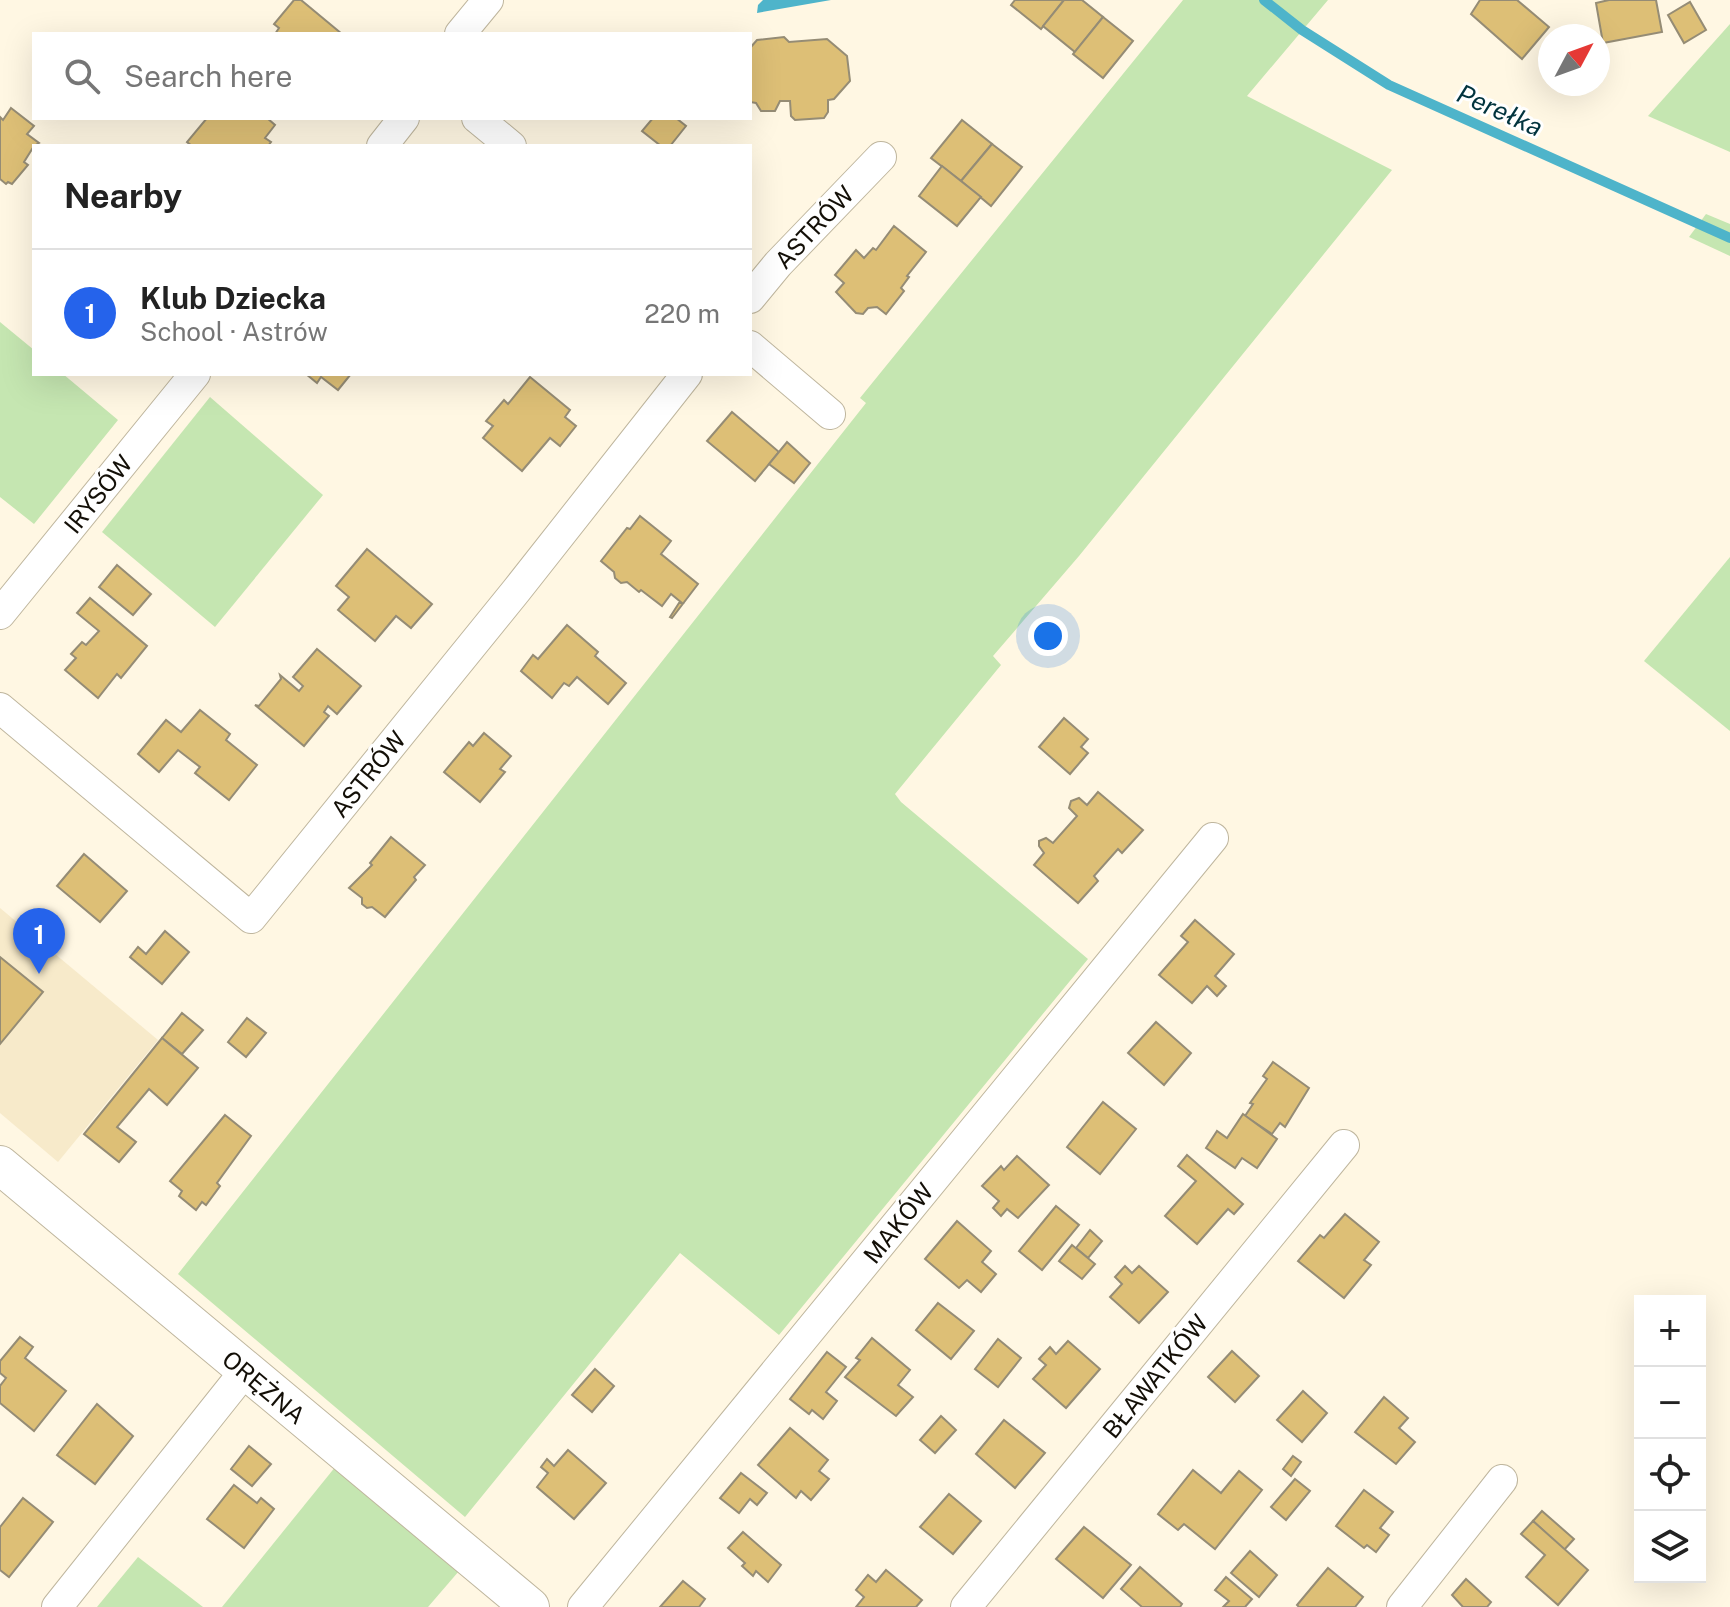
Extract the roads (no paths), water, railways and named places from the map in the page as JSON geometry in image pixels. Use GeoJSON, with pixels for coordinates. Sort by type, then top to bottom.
{"type":"FeatureCollection","features":[{"type":"Feature","properties":{"kind":"street"},"geometry":{"type":"LineString","coordinates":[[462,32],[488,0]]}},
{"type":"Feature","properties":{"kind":"street"},"geometry":{"type":"LineString","coordinates":[[384,144],[402,120]]}},
{"type":"Feature","properties":{"kind":"street"},"geometry":{"type":"LineString","coordinates":[[479,120],[509,144]]}},
{"type":"Feature","properties":{"kind":"street","name":"ASTRÓW"},"geometry":{"type":"LineString","coordinates":[[752,296],[778,264],[881,157]]}},
{"type":"Feature","properties":{"kind":"street"},"geometry":{"type":"LineString","coordinates":[[752,348],[830,414]]}},
{"type":"Feature","properties":{"kind":"street","name":"IRYSÓW"},"geometry":{"type":"LineString","coordinates":[[0,614],[193,376]]}},
{"type":"Feature","properties":{"kind":"street","name":"ASTRÓW"},"geometry":{"type":"LineString","coordinates":[[0,708],[251,918],[685,376]]}},
{"type":"Feature","properties":{"kind":"street","name":"MAKÓW"},"geometry":{"type":"LineString","coordinates":[[583,1607],[1213,838]]}},
{"type":"Feature","properties":{"kind":"street","name":"BŁAWATKÓW"},"geometry":{"type":"LineString","coordinates":[[966,1607],[1344,1145]]}},
{"type":"Feature","properties":{"kind":"street","name":"ORĘŻNA"},"geometry":{"type":"LineString","coordinates":[[0,1165],[530,1607]]}},
{"type":"Feature","properties":{"kind":"street"},"geometry":{"type":"LineString","coordinates":[[57,1607],[245,1371]]}},
{"type":"Feature","properties":{"kind":"street"},"geometry":{"type":"LineString","coordinates":[[1402,1607],[1502,1480]]}},
{"type":"Feature","properties":{"kind":"water"},"geometry":{"type":"Polygon","coordinates":[[[763,0],[831,0],[757,13],[758,5],[763,0]]]}},
{"type":"Feature","properties":{"kind":"waterway","name":"Perełka"},"geometry":{"type":"LineString","coordinates":[[1264,0],[1302,30],[1389,85],[1730,238]]}},
{"type":"Feature","properties":{"kind":"place","name":"Klub Dziecka"},"geometry":{"type":"Point","coordinates":[39,974]}}]}
